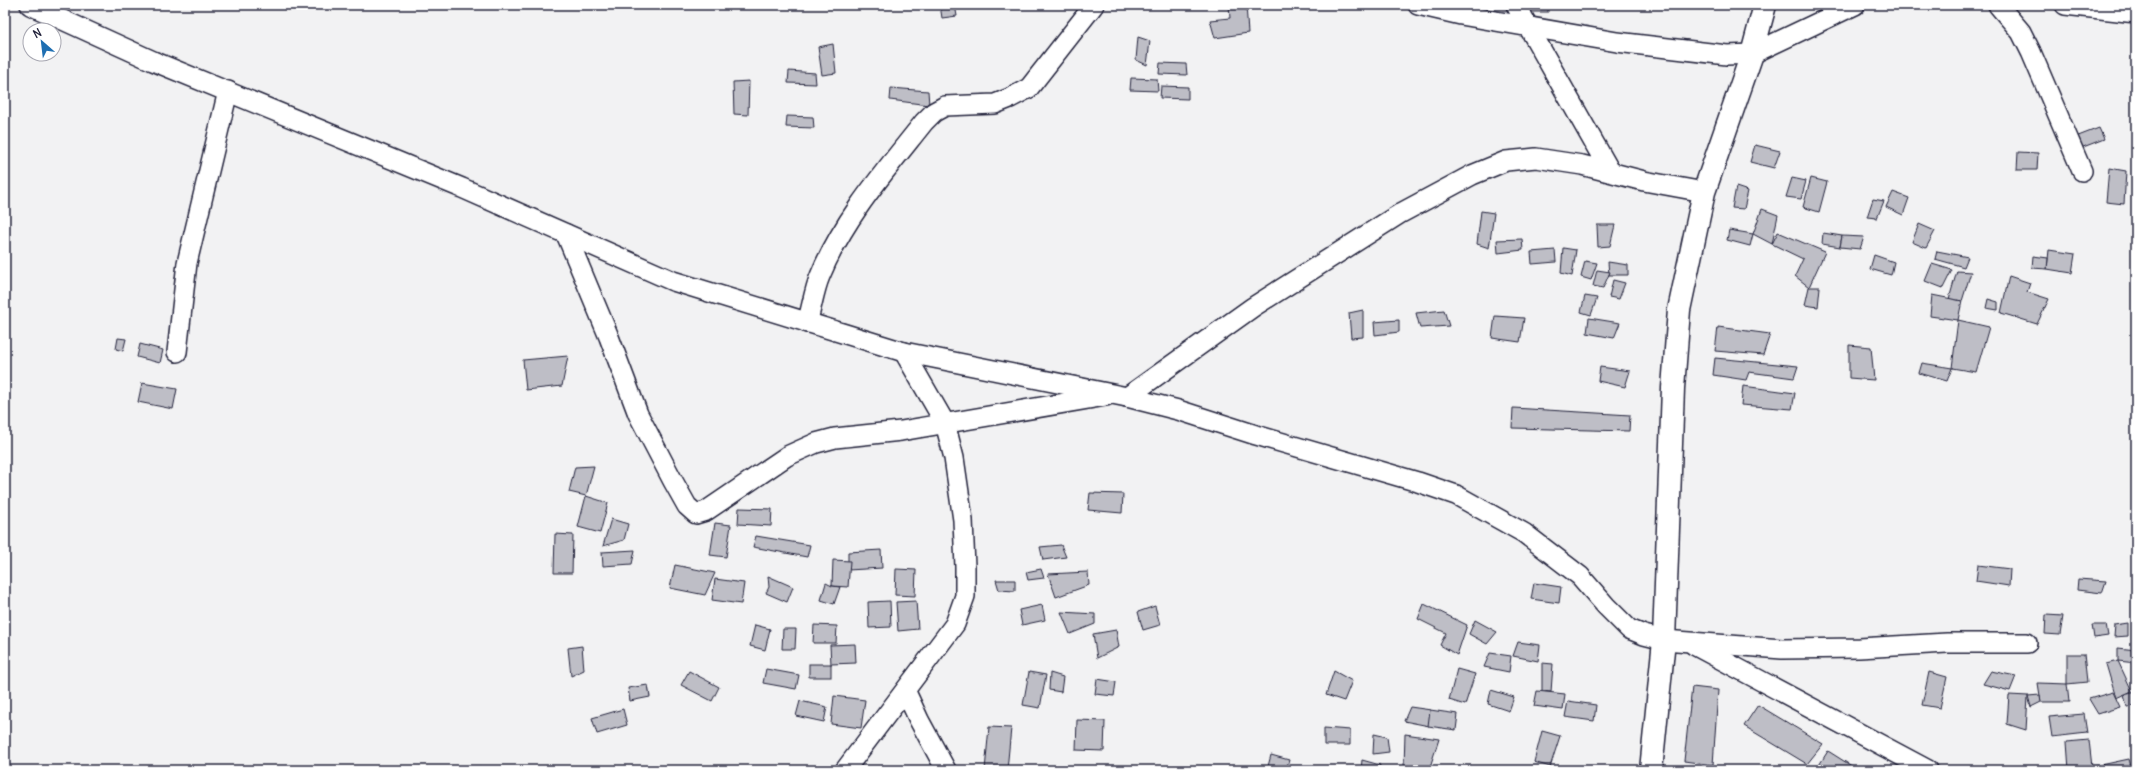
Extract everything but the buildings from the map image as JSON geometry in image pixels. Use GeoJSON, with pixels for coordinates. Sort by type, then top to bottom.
{"type":"FeatureCollection","features":[{"type":"Feature","properties":{"kind":"main road"},"geometry":{"type":"LineString","coordinates":[[1651,770],[1664,640],[1673,388],[1679,310],[1704,192],[1752,54],[1765,5]]}},
{"type":"Feature","properties":{"kind":"street"},"geometry":{"type":"LineString","coordinates":[[30,5],[153,61],[228,91],[315,129],[462,188],[673,281],[904,352],[1120,395],[1178,410],[1256,436],[1418,482],[1456,495],[1524,533],[1580,576],[1606,606],[1629,629],[1644,635],[1664,640],[1782,649],[1859,648],[1947,643],[2028,643]]}},
{"type":"Feature","properties":{"kind":"street"},"geometry":{"type":"LineString","coordinates":[[807,323],[820,276],[837,243],[858,209],[924,122],[934,112],[945,106],[995,104],[1028,88],[1094,5]]}},
{"type":"Feature","properties":{"kind":"street"},"geometry":{"type":"LineString","coordinates":[[1418,5],[1461,15],[1526,25],[1617,42],[1711,55],[1752,54],[1855,5]]}},
{"type":"Feature","properties":{"kind":"street"},"geometry":{"type":"LineString","coordinates":[[1516,5],[1610,171]]}},
{"type":"Feature","properties":{"kind":"street"},"geometry":{"type":"LineString","coordinates":[[1998,5],[2021,32],[2082,171]]}},
{"type":"Feature","properties":{"kind":"street"},"geometry":{"type":"LineString","coordinates":[[2065,5],[2136,13]]}},
{"type":"Feature","properties":{"kind":"street"},"geometry":{"type":"LineString","coordinates":[[177,352],[187,263],[228,91]]}},
{"type":"Feature","properties":{"kind":"street"},"geometry":{"type":"LineString","coordinates":[[566,234],[610,337],[638,414],[687,506],[696,514],[706,511],[788,456],[816,443],[835,438],[901,431],[1120,395],[1272,295],[1401,213],[1472,175],[1506,162],[1536,158],[1610,171],[1644,182],[1704,192]]}},
{"type":"Feature","properties":{"kind":"street"},"geometry":{"type":"LineString","coordinates":[[845,770],[906,692],[955,624],[965,596],[963,520],[954,458],[945,423],[904,352]]}},
{"type":"Feature","properties":{"kind":"street"},"geometry":{"type":"LineString","coordinates":[[1687,642],[1928,770]]}},
{"type":"Feature","properties":{"kind":"street"},"geometry":{"type":"LineString","coordinates":[[906,692],[919,720],[946,770]]}}]}
